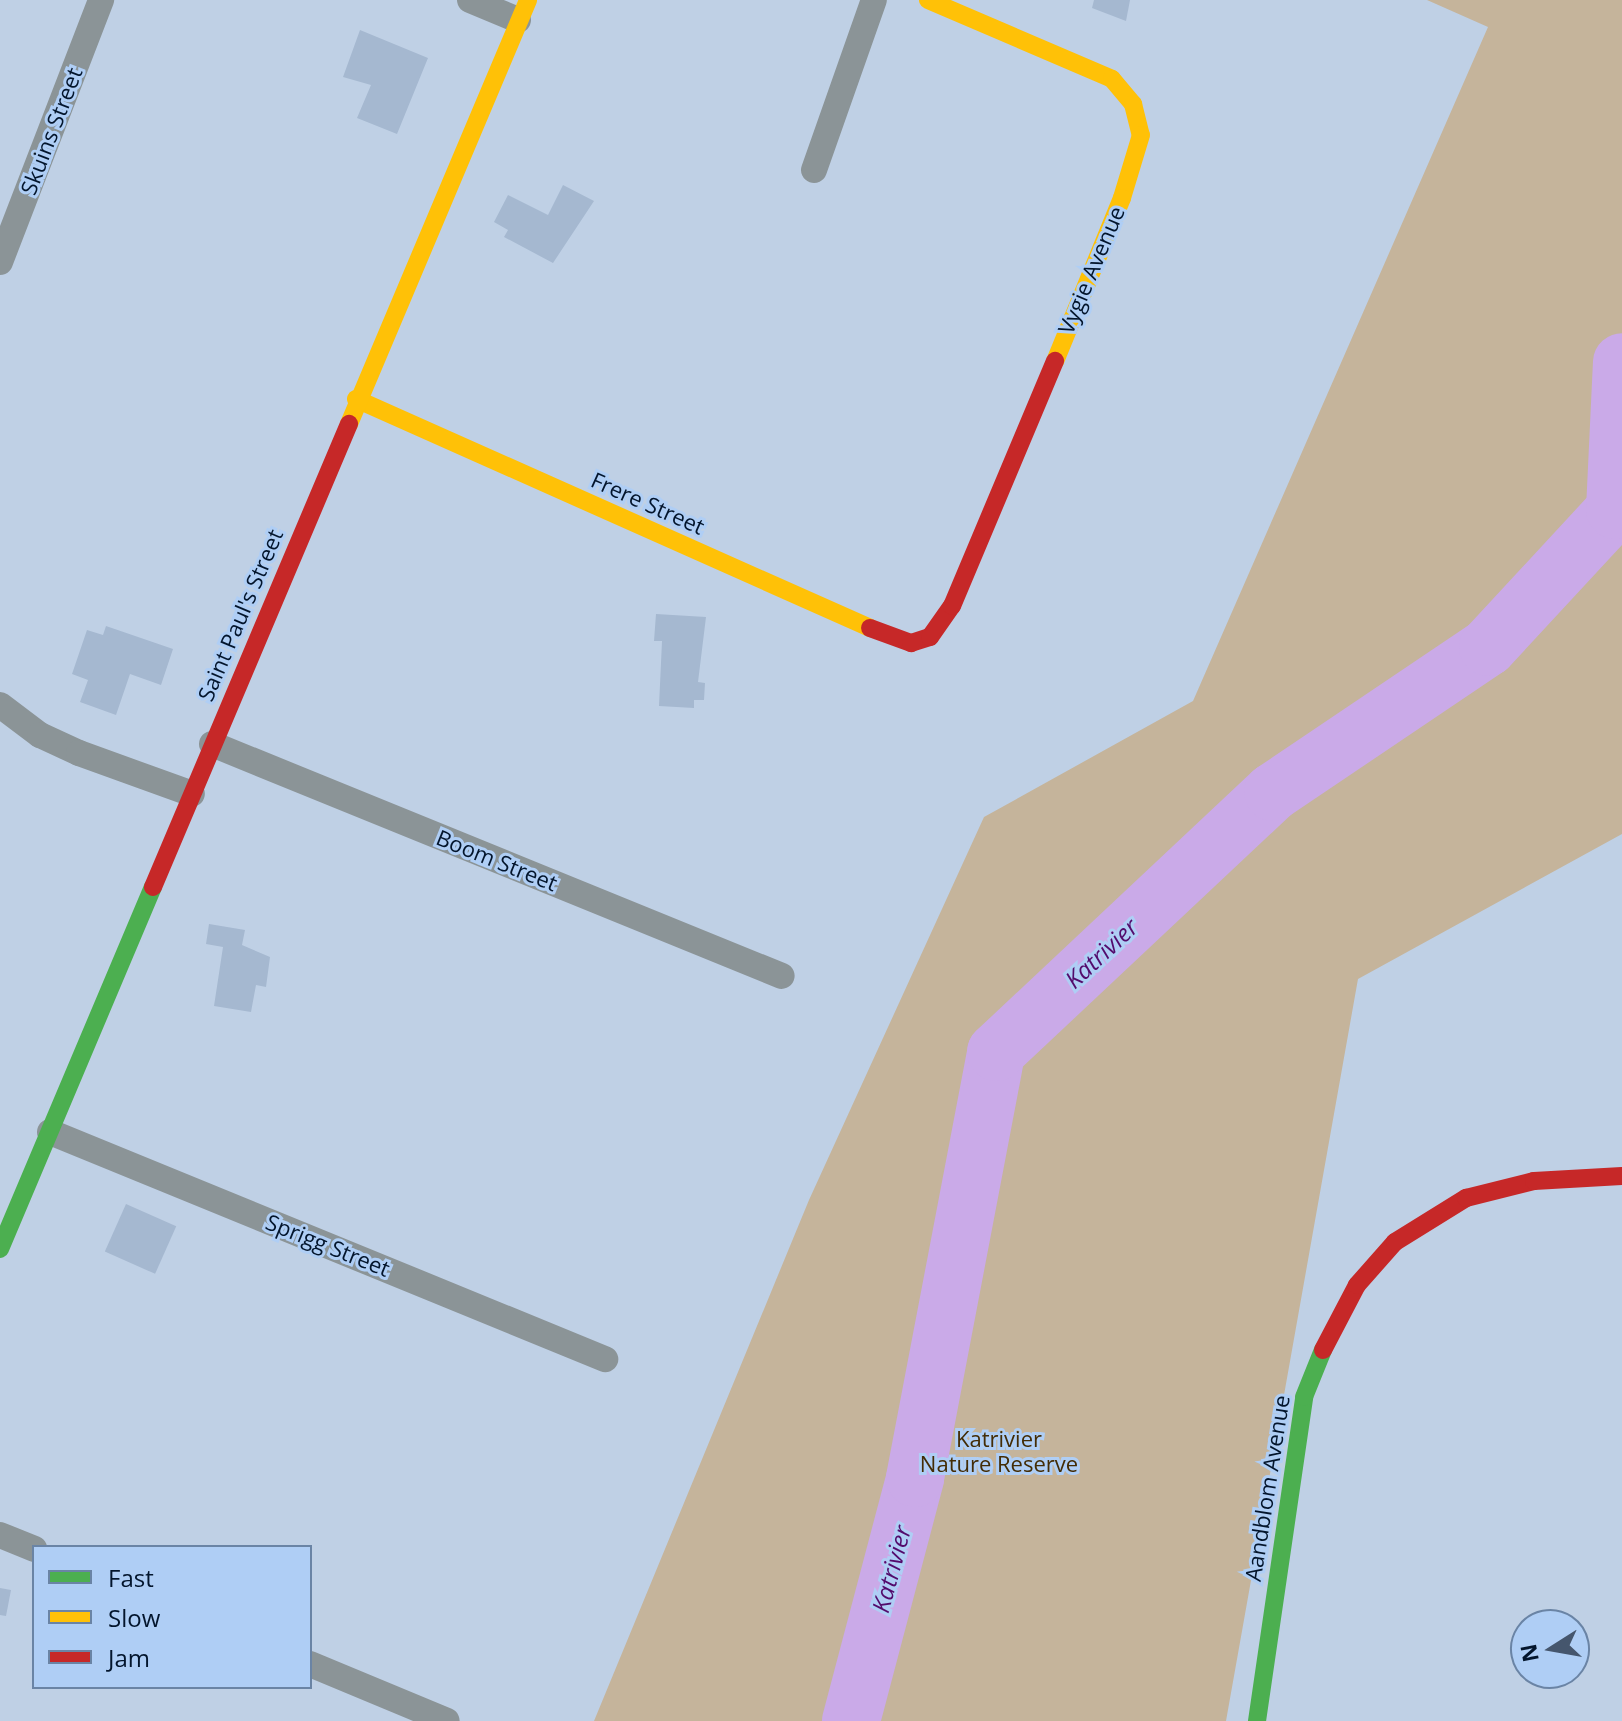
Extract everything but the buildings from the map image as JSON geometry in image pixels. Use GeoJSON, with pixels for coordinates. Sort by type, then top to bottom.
{"type":"FeatureCollection","features":[{"type":"Feature","properties":{"kind":"street","name":"Skuins Street"},"geometry":{"type":"LineString","coordinates":[[0,262],[101,0]]}},
{"type":"Feature","properties":{"kind":"street"},"geometry":{"type":"LineString","coordinates":[[470,0],[523,10]]}},
{"type":"Feature","properties":{"kind":"street"},"geometry":{"type":"LineString","coordinates":[[814,170],[874,0]]}},
{"type":"Feature","properties":{"kind":"street","name":"Vygie Avenue"},"geometry":{"type":"LineString","coordinates":[[923,640],[952,606],[1122,198],[1141,135],[1133,104],[1112,79],[928,0]]}},
{"type":"Feature","properties":{"kind":"street","name":"Saint Paul's Street"},"geometry":{"type":"LineString","coordinates":[[0,1249],[356,399],[523,10]]}},
{"type":"Feature","properties":{"kind":"street","name":"Frere Street"},"geometry":{"type":"LineString","coordinates":[[356,399],[892,638],[923,640]]}},
{"type":"Feature","properties":{"kind":"street"},"geometry":{"type":"LineString","coordinates":[[0,705],[66,747],[192,794]]}},
{"type":"Feature","properties":{"kind":"street","name":"Boom Street"},"geometry":{"type":"LineString","coordinates":[[212,744],[782,976]]}},
{"type":"Feature","properties":{"kind":"street","name":"Sprigg Street"},"geometry":{"type":"LineString","coordinates":[[50,1132],[605,1359]]}},
{"type":"Feature","properties":{"kind":"street","name":"Aandblom Avenue"},"geometry":{"type":"LineString","coordinates":[[1257,1721],[1304,1397],[1333,1325],[1357,1285],[1395,1242],[1466,1198],[1534,1181],[1622,1176]]}},
{"type":"Feature","properties":{"kind":"street"},"geometry":{"type":"LineString","coordinates":[[0,1535],[32,1548]]}},
{"type":"Feature","properties":{"kind":"street"},"geometry":{"type":"LineString","coordinates":[[312,1665],[447,1721]]}},
{"type":"Feature","properties":{"kind":"green space","name":"Katrivier Nature Reserve"},"geometry":{"type":"Polygon","coordinates":[[[1427,0],[1622,0],[1622,834],[1358,979],[1226,1721],[594,1721],[809,1200],[984,817],[1193,701],[1488,27],[1427,0]]]}},
{"type":"Feature","properties":{"kind":"waterway","name":"Katrivier"},"geometry":{"type":"LineString","coordinates":[[851,1721],[915,1478],[996,1052],[1273,792],[1488,647],[1615,510],[1622,362]]}},
{"type":"Feature","properties":{"kind":"traffic: fast"},"geometry":{"type":"LineString","coordinates":[[0,1249],[153,887]]}},
{"type":"Feature","properties":{"kind":"traffic: fast"},"geometry":{"type":"LineString","coordinates":[[1257,1721],[1304,1397],[1323,1350]]}},
{"type":"Feature","properties":{"kind":"traffic: slow"},"geometry":{"type":"LineString","coordinates":[[349,424],[528,0]]}},
{"type":"Feature","properties":{"kind":"traffic: slow"},"geometry":{"type":"LineString","coordinates":[[928,0],[1112,79],[1133,104],[1141,135],[1122,198],[1055,361]]}},
{"type":"Feature","properties":{"kind":"traffic: slow"},"geometry":{"type":"LineString","coordinates":[[356,399],[870,628]]}},
{"type":"Feature","properties":{"kind":"traffic: jam"},"geometry":{"type":"LineString","coordinates":[[870,628],[911,643],[930,637],[952,606],[1055,361]]}},
{"type":"Feature","properties":{"kind":"traffic: jam"},"geometry":{"type":"LineString","coordinates":[[153,887],[349,424]]}},
{"type":"Feature","properties":{"kind":"traffic: jam"},"geometry":{"type":"LineString","coordinates":[[1323,1350],[1357,1285],[1395,1242],[1466,1198],[1534,1181],[1622,1176]]}}]}
